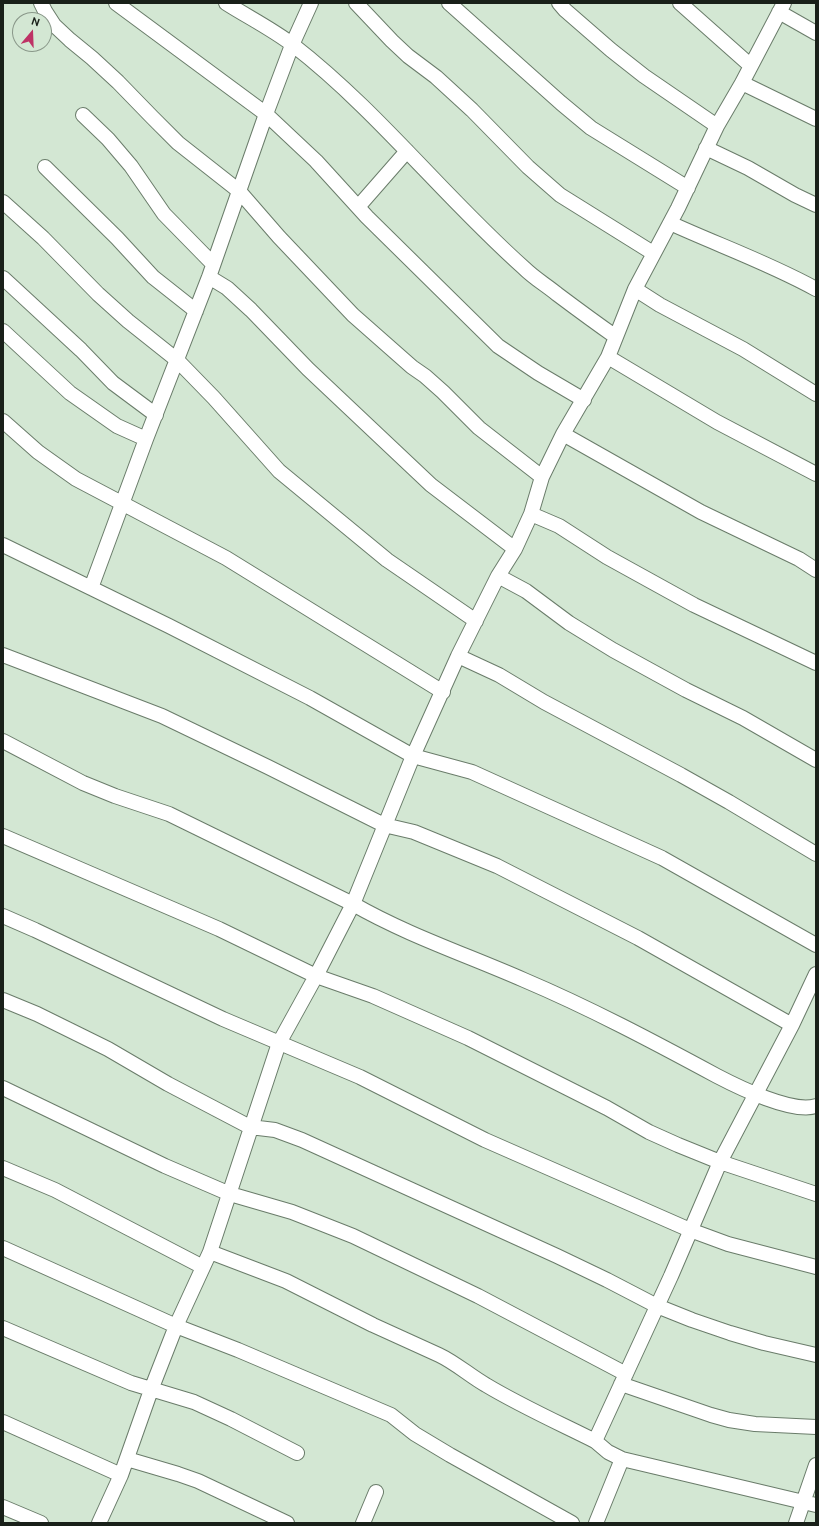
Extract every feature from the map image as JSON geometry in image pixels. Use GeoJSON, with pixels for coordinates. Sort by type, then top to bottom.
{"type":"FeatureCollection","features":[{"type":"Feature","properties":{"kind":"street"},"geometry":{"type":"LineString","coordinates":[[41,3],[54,25],[118,82],[178,143],[239,191],[279,237],[353,315],[443,392],[479,428],[542,477]]}},
{"type":"Feature","properties":{"kind":"street"},"geometry":{"type":"LineString","coordinates":[[116,3],[266,114],[316,161],[358,207],[498,346],[538,373],[584,400]]}},
{"type":"Feature","properties":{"kind":"street"},"geometry":{"type":"LineString","coordinates":[[226,3],[292,45],[342,88],[523,268],[616,337]]}},
{"type":"Feature","properties":{"kind":"street"},"geometry":{"type":"LineString","coordinates":[[91,588],[146,439],[209,277],[266,114],[292,45],[311,3]]}},
{"type":"Feature","properties":{"kind":"street"},"geometry":{"type":"LineString","coordinates":[[356,3],[392,41],[467,105],[554,190],[591,215],[653,253]]}},
{"type":"Feature","properties":{"kind":"street"},"geometry":{"type":"LineString","coordinates":[[449,3],[561,104],[592,128],[688,188]]}},
{"type":"Feature","properties":{"kind":"street"},"geometry":{"type":"LineString","coordinates":[[559,3],[564,10],[644,76],[717,126]]}},
{"type":"Feature","properties":{"kind":"street"},"geometry":{"type":"LineString","coordinates":[[680,3],[751,66]]}},
{"type":"Feature","properties":{"kind":"street"},"geometry":{"type":"LineString","coordinates":[[99,1523],[127,1459],[151,1390],[176,1326],[210,1252],[230,1194],[250,1127],[279,1043],[353,904],[413,756],[458,656],[498,576],[515,549],[531,514],[542,477],[563,434],[608,357],[635,289],[688,188],[717,126],[742,83],[781,8],[816,33]]}},
{"type":"Feature","properties":{"kind":"street"},"geometry":{"type":"LineString","coordinates":[[742,83],[816,119]]}},
{"type":"Feature","properties":{"kind":"street"},"geometry":{"type":"LineString","coordinates":[[83,115],[108,139],[131,166],[164,214],[213,264]]}},
{"type":"Feature","properties":{"kind":"street"},"geometry":{"type":"LineString","coordinates":[[706,148],[748,168],[795,195],[816,205]]}},
{"type":"Feature","properties":{"kind":"street"},"geometry":{"type":"LineString","coordinates":[[358,207],[407,151]]}},
{"type":"Feature","properties":{"kind":"street"},"geometry":{"type":"LineString","coordinates":[[45,167],[117,238],[153,277],[196,311]]}},
{"type":"Feature","properties":{"kind":"street"},"geometry":{"type":"LineString","coordinates":[[3,202],[42,238],[98,294],[128,321],[177,360],[214,398],[279,471],[388,560],[476,621]]}},
{"type":"Feature","properties":{"kind":"street"},"geometry":{"type":"LineString","coordinates":[[670,222],[709,241],[748,255],[816,288]]}},
{"type":"Feature","properties":{"kind":"street"},"geometry":{"type":"LineString","coordinates":[[209,277],[227,288],[251,310],[308,369],[431,485],[515,549]]}},
{"type":"Feature","properties":{"kind":"street"},"geometry":{"type":"LineString","coordinates":[[3,278],[81,350],[113,384],[156,415]]}},
{"type":"Feature","properties":{"kind":"street"},"geometry":{"type":"LineString","coordinates":[[635,289],[660,305],[743,349],[816,394]]}},
{"type":"Feature","properties":{"kind":"street"},"geometry":{"type":"LineString","coordinates":[[3,331],[70,393],[117,426],[146,439]]}},
{"type":"Feature","properties":{"kind":"street"},"geometry":{"type":"LineString","coordinates":[[608,357],[717,422],[816,474]]}},
{"type":"Feature","properties":{"kind":"street"},"geometry":{"type":"LineString","coordinates":[[3,421],[38,452],[76,479],[226,558],[443,692]]}},
{"type":"Feature","properties":{"kind":"street"},"geometry":{"type":"LineString","coordinates":[[563,434],[701,512],[799,559],[816,570]]}},
{"type":"Feature","properties":{"kind":"street"},"geometry":{"type":"LineString","coordinates":[[531,514],[559,526],[607,557],[694,605],[816,663]]}},
{"type":"Feature","properties":{"kind":"street"},"geometry":{"type":"LineString","coordinates":[[3,545],[169,626],[310,698],[413,756],[472,772],[662,858],[816,945]]}},
{"type":"Feature","properties":{"kind":"street"},"geometry":{"type":"LineString","coordinates":[[498,576],[526,591],[569,623],[613,650],[686,690],[743,718],[816,760]]}},
{"type":"Feature","properties":{"kind":"street"},"geometry":{"type":"LineString","coordinates":[[3,655],[162,716],[384,825],[414,832],[497,866],[638,938],[792,1024]]}},
{"type":"Feature","properties":{"kind":"street"},"geometry":{"type":"LineString","coordinates":[[458,656],[499,675],[544,702],[681,775],[816,854]]}},
{"type":"Feature","properties":{"kind":"street"},"geometry":{"type":"LineString","coordinates":[[3,740],[83,783],[115,796],[169,814],[353,904],[381,920],[552,993],[756,1094],[796,1108],[810,1108],[816,1106]]}},
{"type":"Feature","properties":{"kind":"street"},"geometry":{"type":"LineString","coordinates":[[3,836],[219,930],[316,976],[373,996],[468,1038],[600,1105],[649,1132],[720,1162],[816,1194]]}},
{"type":"Feature","properties":{"kind":"street"},"geometry":{"type":"LineString","coordinates":[[3,916],[279,1043],[360,1077],[485,1140],[690,1230],[728,1244],[816,1267]]}},
{"type":"Feature","properties":{"kind":"street"},"geometry":{"type":"LineString","coordinates":[[595,1441],[657,1306],[720,1162],[792,1024],[816,974]]}},
{"type":"Feature","properties":{"kind":"street"},"geometry":{"type":"LineString","coordinates":[[3,1000],[37,1014],[108,1049],[168,1084],[250,1127],[275,1130],[302,1140],[557,1256],[657,1306],[730,1333],[816,1355]]}},
{"type":"Feature","properties":{"kind":"street"},"geometry":{"type":"LineString","coordinates":[[3,1088],[165,1166],[230,1194],[292,1212],[353,1236],[478,1296],[624,1379],[710,1415],[755,1424],[816,1427]]}},
{"type":"Feature","properties":{"kind":"street"},"geometry":{"type":"LineString","coordinates":[[3,1168],[55,1190],[203,1267]]}},
{"type":"Feature","properties":{"kind":"street"},"geometry":{"type":"LineString","coordinates":[[3,1248],[176,1326],[238,1350],[391,1415],[415,1434],[450,1455],[572,1523]]}},
{"type":"Feature","properties":{"kind":"street"},"geometry":{"type":"LineString","coordinates":[[210,1252],[292,1284],[373,1325],[450,1360],[484,1384],[595,1441],[608,1452],[622,1459],[809,1504]]}},
{"type":"Feature","properties":{"kind":"street"},"geometry":{"type":"LineString","coordinates":[[3,1328],[131,1383],[151,1390],[181,1397],[200,1405],[232,1419],[297,1453]]}},
{"type":"Feature","properties":{"kind":"street"},"geometry":{"type":"LineString","coordinates":[[3,1422],[120,1475]]}},
{"type":"Feature","properties":{"kind":"street"},"geometry":{"type":"LineString","coordinates":[[127,1459],[198,1481],[288,1523]]}},
{"type":"Feature","properties":{"kind":"street"},"geometry":{"type":"LineString","coordinates":[[596,1523],[622,1459]]}},
{"type":"Feature","properties":{"kind":"street"},"geometry":{"type":"LineString","coordinates":[[796,1523],[809,1504],[816,1465]]}},
{"type":"Feature","properties":{"kind":"street"},"geometry":{"type":"LineString","coordinates":[[363,1523],[376,1492]]}},
{"type":"Feature","properties":{"kind":"street"},"geometry":{"type":"LineString","coordinates":[[3,1507],[41,1523]]}}]}
